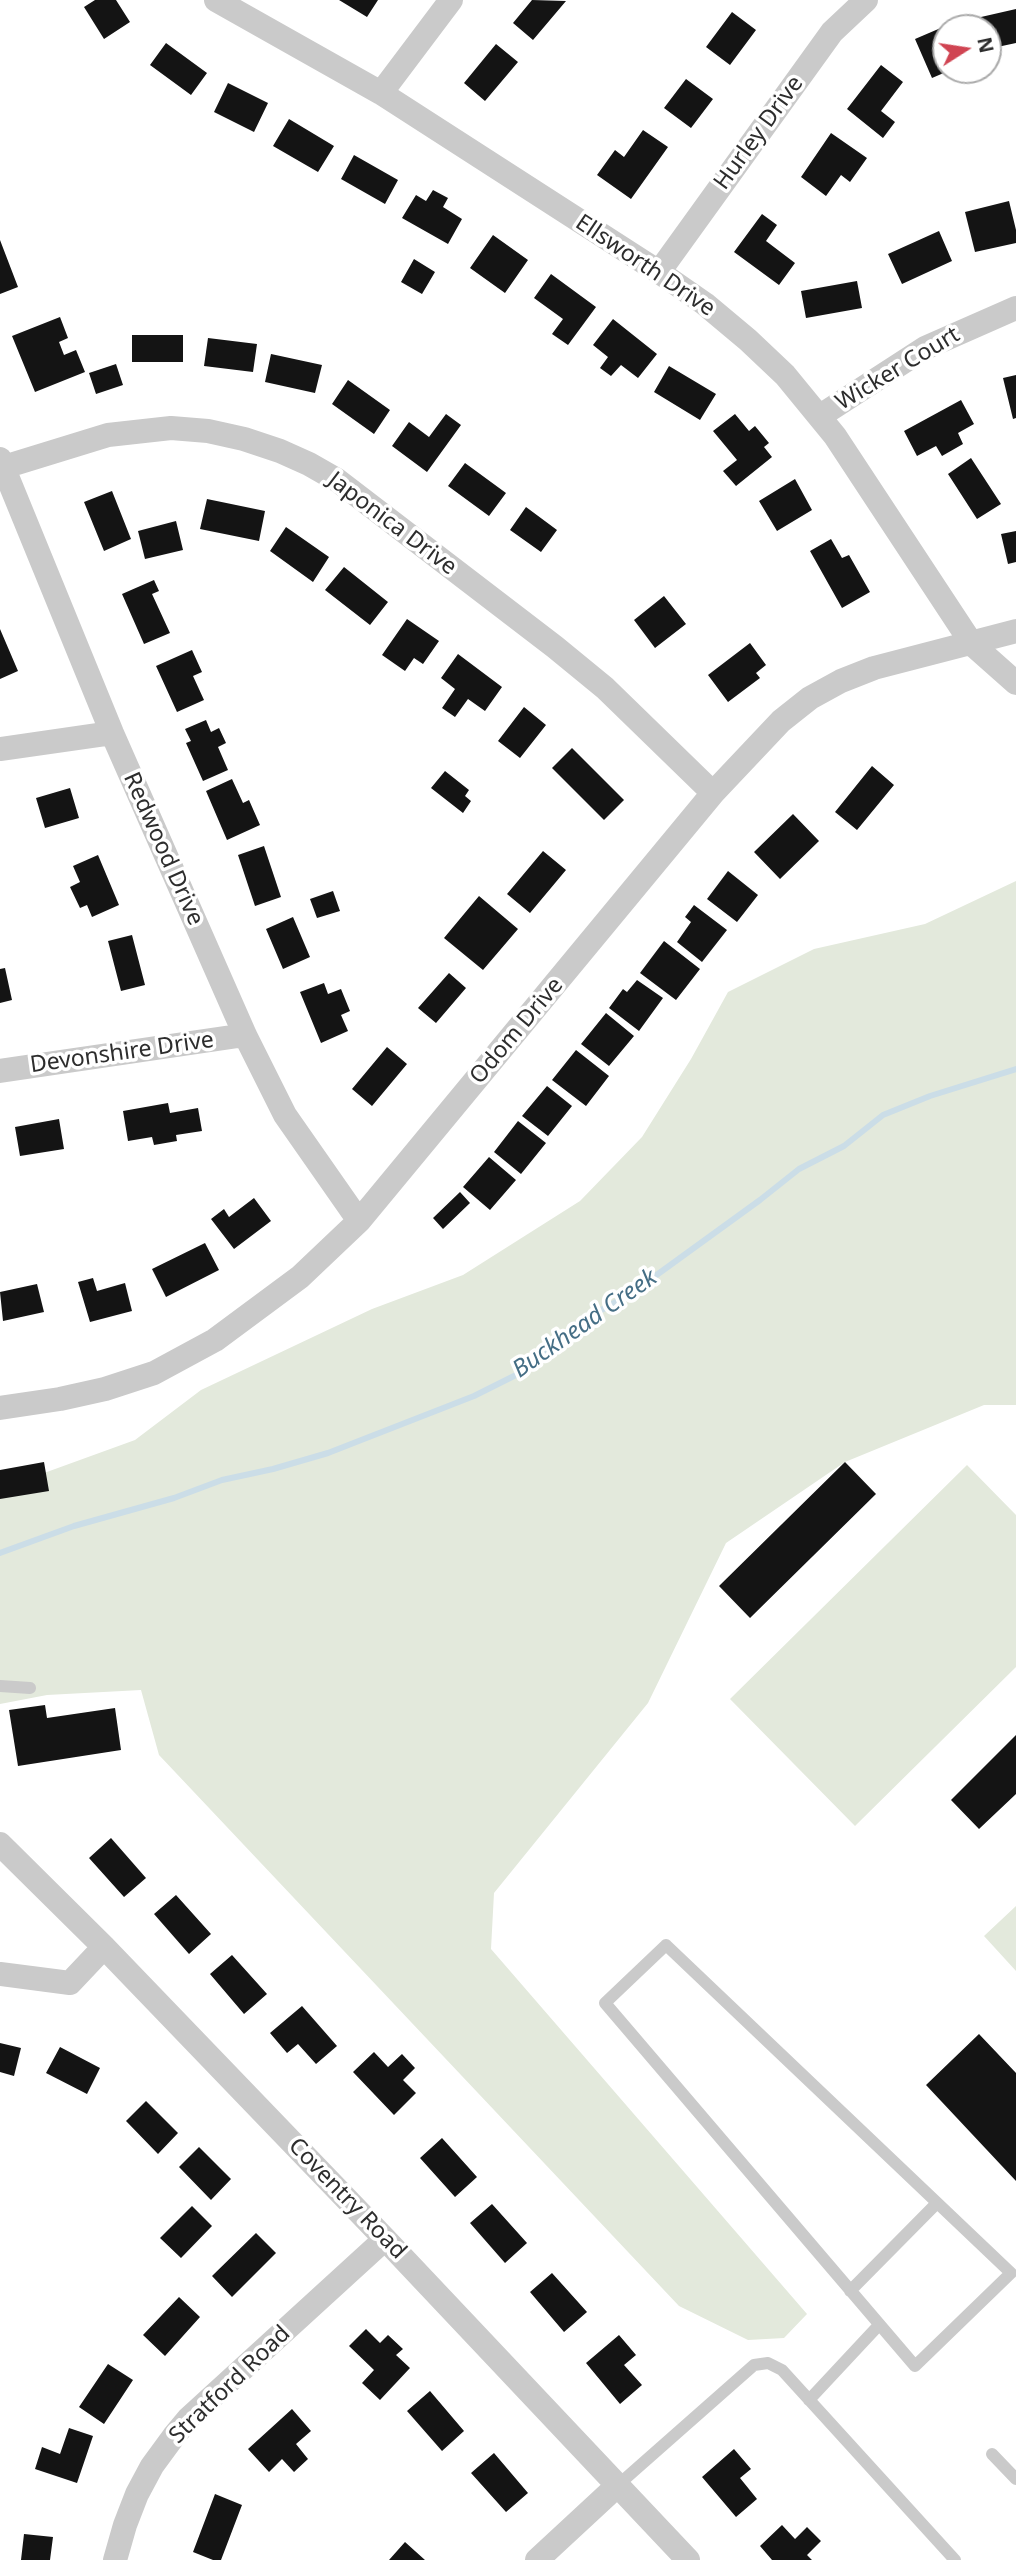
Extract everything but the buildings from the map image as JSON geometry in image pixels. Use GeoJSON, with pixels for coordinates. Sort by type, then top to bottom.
{"type":"FeatureCollection","features":[{"type":"Feature","properties":{"kind":"street","name":"Ellsworth Drive"},"geometry":{"type":"LineString","coordinates":[[216,0],[381,93],[659,272],[705,304],[748,340],[785,375],[820,416],[972,644],[1016,682]]}},
{"type":"Feature","properties":{"kind":"street"},"geometry":{"type":"LineString","coordinates":[[381,93],[451,0]]}},
{"type":"Feature","properties":{"kind":"street","name":"Hurley Drive"},"geometry":{"type":"LineString","coordinates":[[659,272],[832,32],[866,0]]}},
{"type":"Feature","properties":{"kind":"street","name":"Wicker Court"},"geometry":{"type":"LineString","coordinates":[[820,416],[925,348],[1016,308]]}},
{"type":"Feature","properties":{"kind":"street","name":"Japonica Drive"},"geometry":{"type":"LineString","coordinates":[[2,463],[108,435],[171,428],[208,431],[244,439],[299,459],[337,480],[555,646],[605,688],[713,793]]}},
{"type":"Feature","properties":{"kind":"street","name":"Redwood Drive"},"geometry":{"type":"LineString","coordinates":[[2,463],[112,733],[245,1035],[285,1115],[359,1222]]}},
{"type":"Feature","properties":{"kind":"street","name":"Odom Drive"},"geometry":{"type":"LineString","coordinates":[[0,1408],[105,1389],[154,1373],[215,1340],[300,1277],[359,1222],[713,793],[780,721],[810,698],[841,681],[874,668],[1016,631]]}},
{"type":"Feature","properties":{"kind":"street"},"geometry":{"type":"LineString","coordinates":[[0,749],[112,733]]}},
{"type":"Feature","properties":{"kind":"street","name":"Devonshire Drive"},"geometry":{"type":"LineString","coordinates":[[0,1071],[245,1035]]}},
{"type":"Feature","properties":{"kind":"street","name":"Coventry Road"},"geometry":{"type":"LineString","coordinates":[[0,1844],[104,1947],[385,2239],[688,2560]]}},
{"type":"Feature","properties":{"kind":"street"},"geometry":{"type":"LineString","coordinates":[[0,1974],[71,1983],[104,1947]]}},
{"type":"Feature","properties":{"kind":"street","name":"Stratford Road"},"geometry":{"type":"LineString","coordinates":[[115,2560],[137,2494],[152,2466],[189,2418],[385,2239]]}},
{"type":"Feature","properties":{"kind":"street"},"geometry":{"type":"LineString","coordinates":[[537,2560],[618,2485]]}},
{"type":"Feature","properties":{"kind":"lane"},"geometry":{"type":"LineString","coordinates":[[0,1686],[30,1688]]}},
{"type":"Feature","properties":{"kind":"lane"},"geometry":{"type":"LineString","coordinates":[[666,1945],[1010,2273],[915,2366],[850,2291],[605,2003],[666,1945]]}},
{"type":"Feature","properties":{"kind":"lane"},"geometry":{"type":"LineString","coordinates":[[850,2291],[937,2203]]}},
{"type":"Feature","properties":{"kind":"lane"},"geometry":{"type":"LineString","coordinates":[[808,2400],[879,2325]]}},
{"type":"Feature","properties":{"kind":"lane"},"geometry":{"type":"LineString","coordinates":[[618,2485],[754,2365],[768,2363],[782,2370],[955,2560]]}},
{"type":"Feature","properties":{"kind":"lane"},"geometry":{"type":"LineString","coordinates":[[992,2454],[1016,2479]]}},
{"type":"Feature","properties":{"kind":"shaded area"},"geometry":{"type":"Polygon","coordinates":[[[1016,881],[1016,1405],[984,1405],[845,1462],[726,1543],[648,1703],[494,1893],[491,1949],[807,2314],[784,2338],[748,2340],[679,2306],[159,1755],[141,1690],[47,1695],[0,1704],[0,1489],[135,1440],[201,1390],[372,1309],[463,1275],[580,1201],[642,1137],[691,1059],[728,992],[814,949],[925,924],[1016,881]]]}},
{"type":"Feature","properties":{"kind":"shaded area"},"geometry":{"type":"Polygon","coordinates":[[[967,1465],[1016,1515],[1016,1667],[855,1826],[730,1699],[967,1465]]]}},
{"type":"Feature","properties":{"kind":"shaded area"},"geometry":{"type":"Polygon","coordinates":[[[1016,1906],[1016,1971],[984,1936],[1016,1906]]]}},
{"type":"Feature","properties":{"kind":"waterway","name":"Buckhead Creek"},"geometry":{"type":"LineString","coordinates":[[0,1553],[74,1526],[174,1498],[222,1480],[328,1453],[474,1396],[528,1369],[579,1322],[629,1295],[799,1169],[844,1146],[883,1115],[930,1096],[1016,1069]]}}]}
